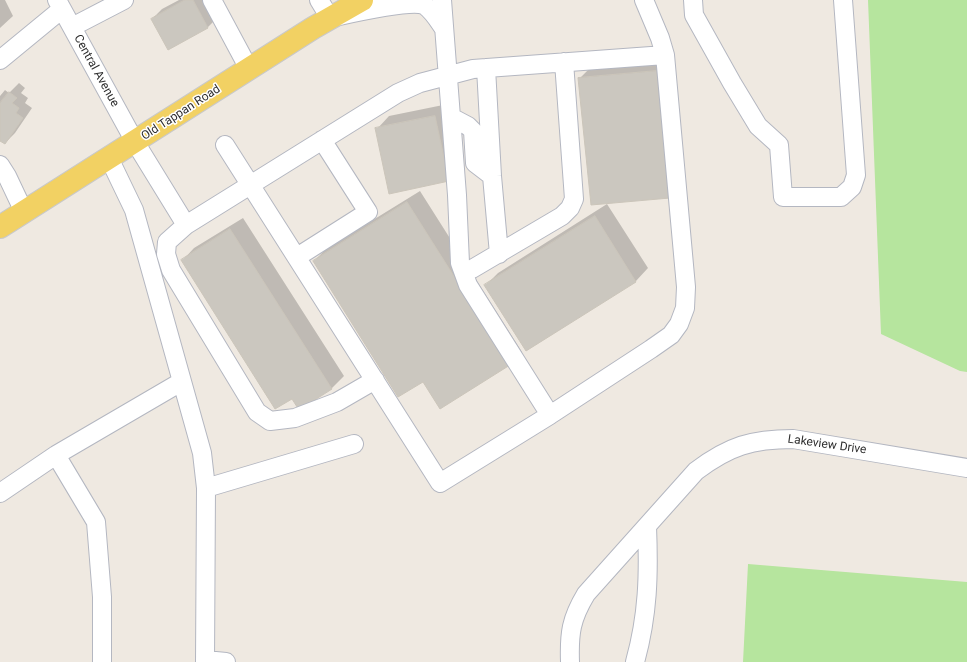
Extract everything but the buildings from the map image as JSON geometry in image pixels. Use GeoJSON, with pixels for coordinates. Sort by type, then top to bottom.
{"type":"FeatureCollection","features":[{"type":"Feature","properties":{"kind":"main road","name":"Old Tappan Road"},"geometry":{"type":"LineString","coordinates":[[0,227],[249,69],[325,9],[362,0]]}},
{"type":"Feature","properties":{"kind":"street"},"geometry":{"type":"LineString","coordinates":[[72,27],[124,0]]}},
{"type":"Feature","properties":{"kind":"street"},"geometry":{"type":"LineString","coordinates":[[212,0],[249,69]]}},
{"type":"Feature","properties":{"kind":"street"},"geometry":{"type":"LineString","coordinates":[[442,0],[457,195],[460,263],[468,285],[550,415]]}},
{"type":"Feature","properties":{"kind":"street"},"geometry":{"type":"LineString","coordinates":[[225,145],[440,483],[550,415],[652,349],[671,335],[679,324],[685,308],[686,288],[665,55],[660,38],[644,0]]}},
{"type":"Feature","properties":{"kind":"street"},"geometry":{"type":"LineString","coordinates":[[693,0],[694,15],[732,83],[758,126],[779,145],[782,197],[841,197],[852,187],[856,175],[843,0]]}},
{"type":"Feature","properties":{"kind":"street"},"geometry":{"type":"LineString","coordinates":[[325,9],[410,2],[423,4],[433,13],[444,28]]}},
{"type":"Feature","properties":{"kind":"street"},"geometry":{"type":"LineString","coordinates":[[0,60],[60,5]]}},
{"type":"Feature","properties":{"kind":"street","name":"Central Avenue"},"geometry":{"type":"LineString","coordinates":[[60,5],[135,142],[186,225]]}},
{"type":"Feature","properties":{"kind":"street"},"geometry":{"type":"LineString","coordinates":[[375,380],[337,402],[296,418],[270,421],[257,412],[171,270],[166,254],[167,242],[186,225],[398,93],[420,83],[473,69],[665,55]]}},
{"type":"Feature","properties":{"kind":"street"},"geometry":{"type":"LineString","coordinates":[[463,271],[472,269],[499,254],[562,216],[570,208],[574,199],[564,62]]}},
{"type":"Feature","properties":{"kind":"street"},"geometry":{"type":"LineString","coordinates":[[486,68],[492,176],[499,254]]}},
{"type":"Feature","properties":{"kind":"street"},"geometry":{"type":"LineString","coordinates":[[451,117],[468,126],[472,131],[475,163],[492,176]]}},
{"type":"Feature","properties":{"kind":"street"},"geometry":{"type":"LineString","coordinates":[[297,258],[368,212],[322,140]]}},
{"type":"Feature","properties":{"kind":"street"},"geometry":{"type":"LineString","coordinates":[[109,158],[134,210],[202,453],[206,488],[205,661],[226,662]]}},
{"type":"Feature","properties":{"kind":"street"},"geometry":{"type":"LineString","coordinates":[[0,165],[8,176],[24,212]]}},
{"type":"Feature","properties":{"kind":"street"},"geometry":{"type":"LineString","coordinates":[[0,493],[56,455],[181,382]]}},
{"type":"Feature","properties":{"kind":"street","name":"Lakeview Drive"},"geometry":{"type":"LineString","coordinates":[[570,662],[569,649],[571,629],[577,610],[586,594],[696,471],[712,459],[730,449],[750,442],[770,439],[793,439],[967,468]]}},
{"type":"Feature","properties":{"kind":"street"},"geometry":{"type":"LineString","coordinates":[[206,488],[354,444]]}},
{"type":"Feature","properties":{"kind":"street"},"geometry":{"type":"LineString","coordinates":[[56,455],[96,522],[102,597],[102,662]]}},
{"type":"Feature","properties":{"kind":"street"},"geometry":{"type":"LineString","coordinates":[[635,662],[642,637],[647,601],[649,564],[647,526]]}},
{"type":"Feature","properties":{"kind":"green space"},"geometry":{"type":"Polygon","coordinates":[[[868,0],[967,0],[967,372],[960,371],[881,334],[868,0]]]}},
{"type":"Feature","properties":{"kind":"green space"},"geometry":{"type":"Polygon","coordinates":[[[748,564],[967,582],[967,662],[743,662],[748,564]]]}}]}
